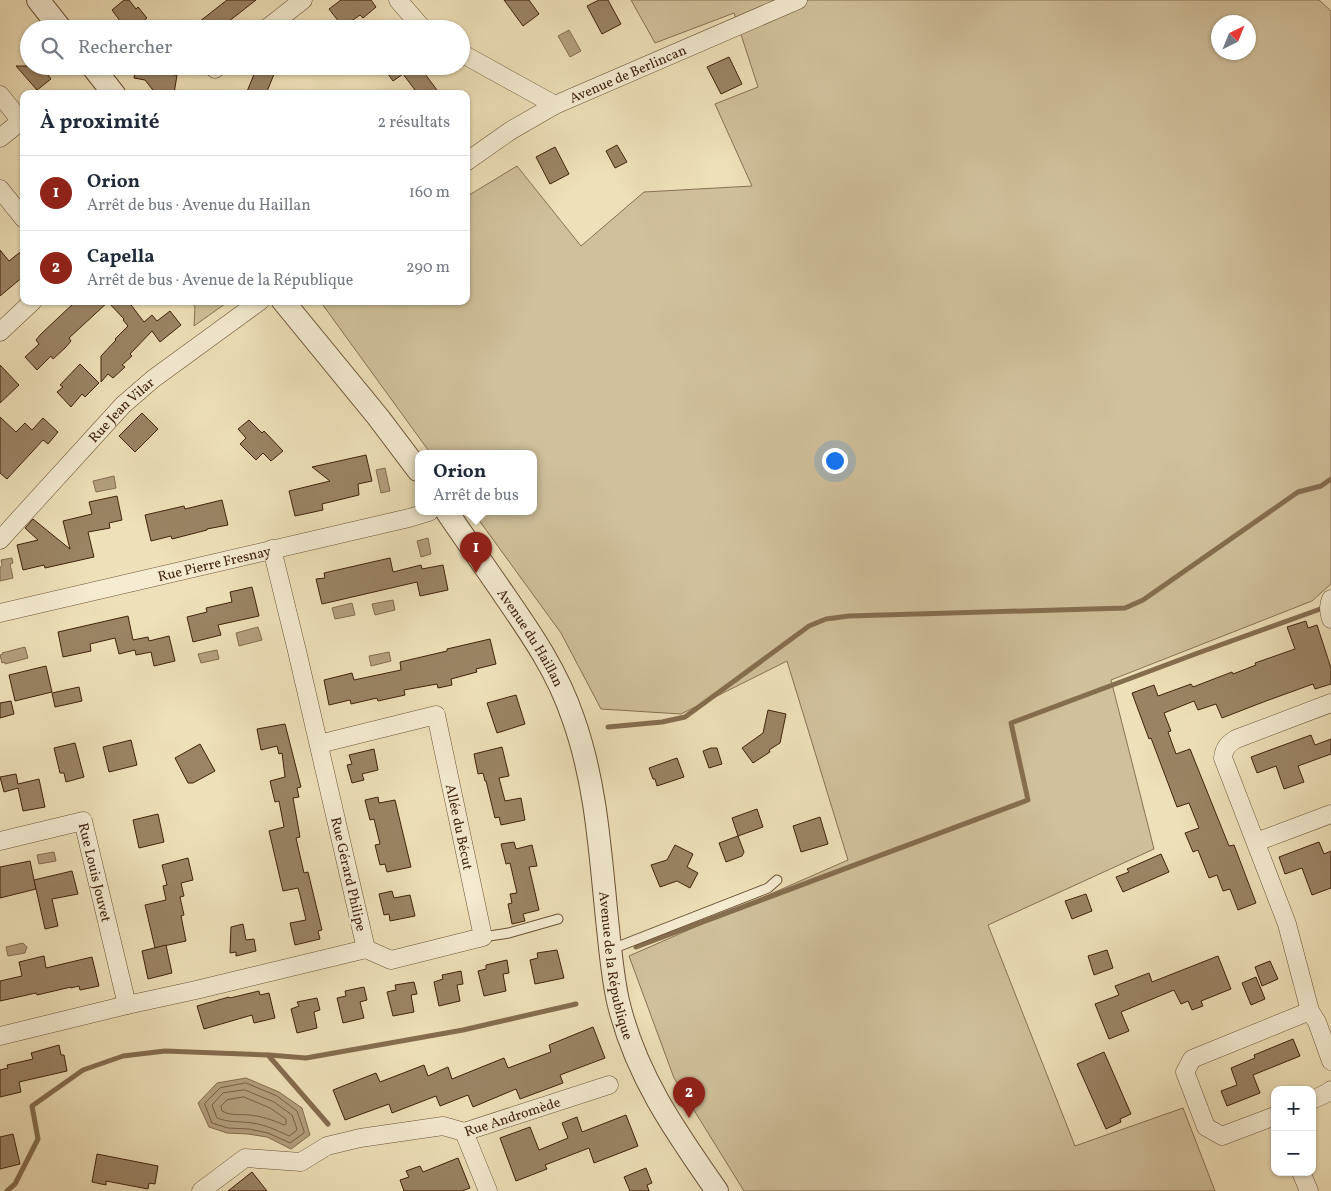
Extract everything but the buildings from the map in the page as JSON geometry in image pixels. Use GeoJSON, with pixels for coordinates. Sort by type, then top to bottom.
{"type":"FeatureCollection","features":[{"type":"Feature","properties":{"kind":"street"},"geometry":{"type":"LineString","coordinates":[[38,0],[54,20]]}},
{"type":"Feature","properties":{"kind":"street"},"geometry":{"type":"LineString","coordinates":[[278,20],[304,0]]}},
{"type":"Feature","properties":{"kind":"street"},"geometry":{"type":"LineString","coordinates":[[398,0],[415,20]]}},
{"type":"Feature","properties":{"kind":"street","name":"Avenue de Berlincan"},"geometry":{"type":"LineString","coordinates":[[470,159],[510,131],[555,105],[798,0]]}},
{"type":"Feature","properties":{"kind":"street"},"geometry":{"type":"LineString","coordinates":[[470,57],[555,105]]}},
{"type":"Feature","properties":{"kind":"street"},"geometry":{"type":"LineString","coordinates":[[99,75],[111,90]]}},
{"type":"Feature","properties":{"kind":"street"},"geometry":{"type":"LineString","coordinates":[[0,95],[20,120]]}},
{"type":"Feature","properties":{"kind":"street"},"geometry":{"type":"LineString","coordinates":[[0,138],[20,122]]}},
{"type":"Feature","properties":{"kind":"street"},"geometry":{"type":"LineString","coordinates":[[0,190],[20,214]]}},
{"type":"Feature","properties":{"kind":"street"},"geometry":{"type":"LineString","coordinates":[[0,332],[29,305]]}},
{"type":"Feature","properties":{"kind":"street","name":"Rue Jean Vilar"},"geometry":{"type":"LineString","coordinates":[[1,536],[122,405],[153,379],[255,305]]}},
{"type":"Feature","properties":{"kind":"street"},"geometry":{"type":"LineString","coordinates":[[287,305],[378,416],[415,466]]}},
{"type":"Feature","properties":{"kind":"street","name":"Rue Pierre Fresnay"},"geometry":{"type":"LineString","coordinates":[[0,613],[419,515]]}},
{"type":"Feature","properties":{"kind":"street","name":"Avenue du Haillan"},"geometry":{"type":"LineString","coordinates":[[449,515],[540,647],[565,695],[574,719]]}},
{"type":"Feature","properties":{"kind":"street","name":"Rue Gérard Philipe"},"geometry":{"type":"LineString","coordinates":[[0,1036],[366,949],[272,550]]}},
{"type":"Feature","properties":{"kind":"street"},"geometry":{"type":"LineString","coordinates":[[1331,599],[1329,609],[1331,619]]}},
{"type":"Feature","properties":{"kind":"street"},"geometry":{"type":"LineString","coordinates":[[1331,703],[1236,739],[1228,744],[1223,758],[1287,924],[1310,1011],[1317,1022],[1331,1061]]}},
{"type":"Feature","properties":{"kind":"street","name":"Allée du Bécut"},"geometry":{"type":"LineString","coordinates":[[318,744],[436,714],[483,937]]}},
{"type":"Feature","properties":{"kind":"street","name":"Avenue de la République"},"geometry":{"type":"LineString","coordinates":[[574,719],[591,782],[613,975],[625,1026],[633,1051],[656,1099],[717,1191]]}},
{"type":"Feature","properties":{"kind":"street"},"geometry":{"type":"LineString","coordinates":[[1256,842],[1331,814]]}},
{"type":"Feature","properties":{"kind":"street","name":"Rue Louis Jouvet"},"geometry":{"type":"LineString","coordinates":[[0,841],[83,821],[127,1005]]}},
{"type":"Feature","properties":{"kind":"street"},"geometry":{"type":"LineString","coordinates":[[366,949],[390,960],[483,937]]}},
{"type":"Feature","properties":{"kind":"street"},"geometry":{"type":"LineString","coordinates":[[1271,1118],[1222,1136],[1206,1127],[1185,1072],[1192,1059],[1310,1011]]}},
{"type":"Feature","properties":{"kind":"street","name":"Rue Andromède"},"geometry":{"type":"LineString","coordinates":[[201,1191],[245,1158],[301,1162],[326,1146],[360,1138],[443,1126],[464,1132],[609,1085]]}},
{"type":"Feature","properties":{"kind":"street"},"geometry":{"type":"LineString","coordinates":[[1316,1098],[1331,1090]]}},
{"type":"Feature","properties":{"kind":"street"},"geometry":{"type":"LineString","coordinates":[[464,1132],[488,1191]]}},
{"type":"Feature","properties":{"kind":"street"},"geometry":{"type":"LineString","coordinates":[[1302,1176],[1308,1191]]}},
{"type":"Feature","properties":{"kind":"lane"},"geometry":{"type":"LineString","coordinates":[[610,950],[768,888],[777,880]]}},
{"type":"Feature","properties":{"kind":"lane"},"geometry":{"type":"LineString","coordinates":[[483,937],[509,934],[558,919]]}},
{"type":"Feature","properties":{"kind":"shaded area"},"geometry":{"type":"Polygon","coordinates":[[[631,0],[1319,0],[1331,11],[1331,584],[1312,601],[1111,680],[1154,849],[988,925],[1075,1146],[1183,1108],[1215,1191],[744,1191],[674,1078],[629,956],[848,860],[787,661],[681,714],[601,709],[561,633],[475,515],[537,515],[537,450],[428,450],[323,305],[470,305],[470,195],[517,166],[581,246],[644,192],[752,186],[715,104],[758,87],[734,13],[655,43],[631,0]]]}},
{"type":"Feature","properties":{"kind":"shaded area"},"geometry":{"type":"Polygon","coordinates":[[[194,305],[223,305],[194,326],[194,305]]]}},
{"type":"Feature","properties":{"kind":"water"},"geometry":{"type":"Polygon","coordinates":[[[569,30],[581,51],[570,57],[558,36],[569,30]]]}},
{"type":"Feature","properties":{"kind":"water"},"geometry":{"type":"Polygon","coordinates":[[[385,468],[390,491],[381,493],[376,470],[385,468]]]}},
{"type":"Feature","properties":{"kind":"water"},"geometry":{"type":"Polygon","coordinates":[[[114,476],[116,488],[96,492],[93,481],[114,476]]]}},
{"type":"Feature","properties":{"kind":"water"},"geometry":{"type":"Polygon","coordinates":[[[428,538],[431,554],[421,557],[417,541],[428,538]]]}},
{"type":"Feature","properties":{"kind":"water"},"geometry":{"type":"Polygon","coordinates":[[[12,558],[13,563],[10,564],[13,578],[0,581],[1,560],[12,558]]]}},
{"type":"Feature","properties":{"kind":"water"},"geometry":{"type":"Polygon","coordinates":[[[393,600],[395,610],[375,615],[372,604],[393,600]]]}},
{"type":"Feature","properties":{"kind":"water"},"geometry":{"type":"Polygon","coordinates":[[[352,603],[355,615],[335,619],[332,608],[352,603]]]}},
{"type":"Feature","properties":{"kind":"water"},"geometry":{"type":"Polygon","coordinates":[[[258,627],[262,640],[239,646],[236,633],[258,627]]]}},
{"type":"Feature","properties":{"kind":"water"},"geometry":{"type":"Polygon","coordinates":[[[25,647],[28,658],[5,664],[5,662],[2,663],[0,655],[2,653],[25,647]]]}},
{"type":"Feature","properties":{"kind":"water"},"geometry":{"type":"Polygon","coordinates":[[[217,650],[219,659],[201,663],[198,654],[217,650]]]}},
{"type":"Feature","properties":{"kind":"water"},"geometry":{"type":"Polygon","coordinates":[[[389,652],[391,661],[371,666],[369,656],[389,652]]]}},
{"type":"Feature","properties":{"kind":"water"},"geometry":{"type":"Polygon","coordinates":[[[54,852],[56,861],[39,864],[37,855],[54,852]]]}},
{"type":"Feature","properties":{"kind":"water"},"geometry":{"type":"Polygon","coordinates":[[[23,943],[27,947],[25,953],[8,956],[6,947],[23,943]]]}},
{"type":"Feature","properties":{"kind":"water"},"geometry":{"type":"Polygon","coordinates":[[[246,1078],[279,1092],[302,1108],[310,1135],[291,1149],[267,1137],[227,1133],[209,1127],[198,1103],[217,1083],[246,1078]]]}},
{"type":"Feature","properties":{"kind":"waterway"},"geometry":{"type":"LineString","coordinates":[[608,727],[662,722],[685,717],[809,626],[826,619],[849,616],[1125,608],[1143,600],[1298,492],[1321,486],[1331,479]]}},
{"type":"Feature","properties":{"kind":"waterway"},"geometry":{"type":"LineString","coordinates":[[636,947],[1028,800],[1011,723],[1326,607]]}},
{"type":"Feature","properties":{"kind":"waterway"},"geometry":{"type":"LineString","coordinates":[[269,1055],[306,1058],[463,1030],[576,1004]]}},
{"type":"Feature","properties":{"kind":"waterway"},"geometry":{"type":"LineString","coordinates":[[7,1191],[15,1184],[38,1139],[32,1106],[83,1070],[123,1056],[165,1051],[268,1055],[328,1124]]}},
{"type":"Feature","properties":{"kind":"place","name":"Orion"},"geometry":{"type":"Point","coordinates":[476,573]}},
{"type":"Feature","properties":{"kind":"place","name":"Capella"},"geometry":{"type":"Point","coordinates":[689,1118]}}]}
